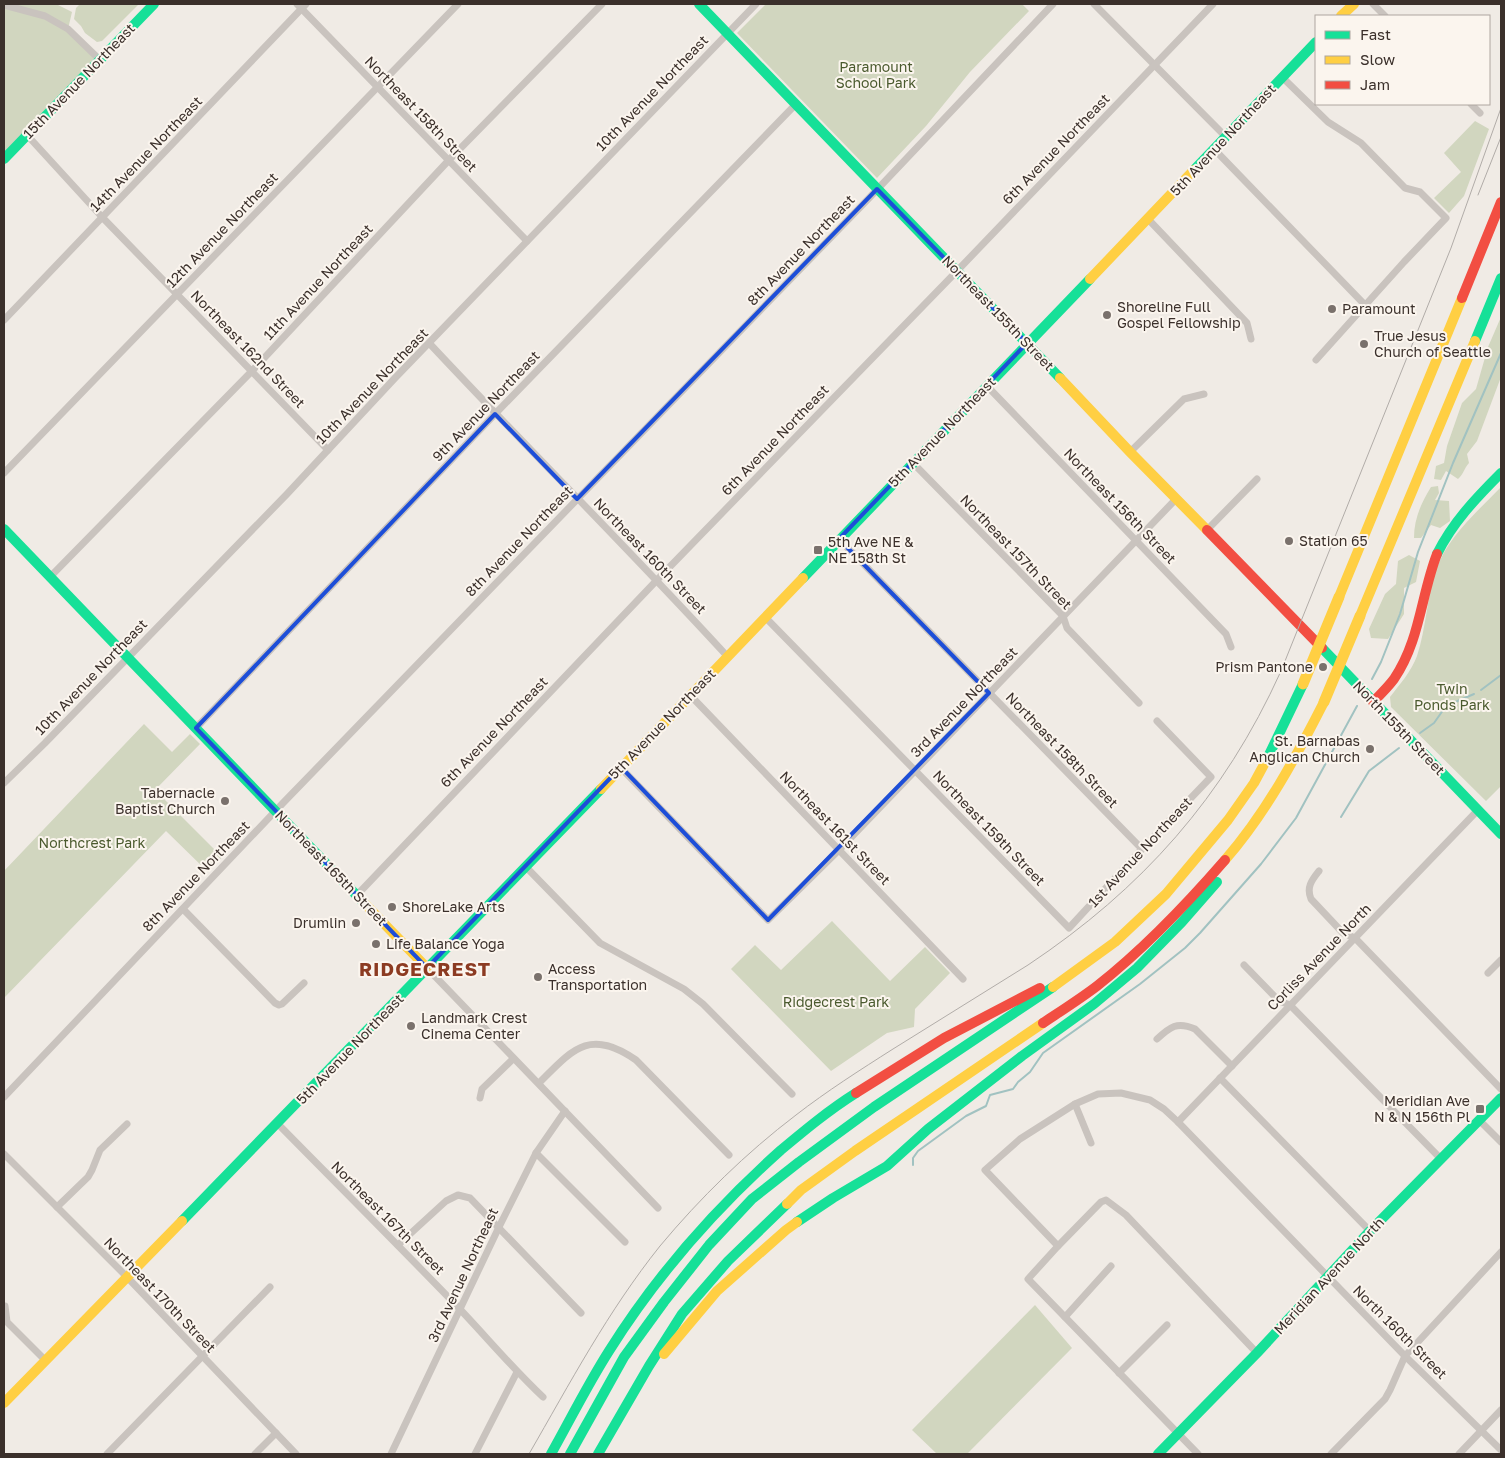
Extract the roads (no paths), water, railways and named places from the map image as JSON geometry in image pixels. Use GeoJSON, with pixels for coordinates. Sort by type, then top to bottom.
{"type":"FeatureCollection","features":[{"type":"Feature","properties":{"kind":"main road","name":"15th Avenue Northeast"},"geometry":{"type":"LineString","coordinates":[[4,159],[154,4]]}},
{"type":"Feature","properties":{"kind":"main road","name":"Northeast 155th Street"},"geometry":{"type":"LineString","coordinates":[[699,4],[1130,452],[1298,622]]}},
{"type":"Feature","properties":{"kind":"main road"},"geometry":{"type":"LineString","coordinates":[[1343,15],[1354,4]]}},
{"type":"Feature","properties":{"kind":"main road","name":"5th Avenue Northeast"},"geometry":{"type":"LineString","coordinates":[[4,1403],[526,867],[1315,43]]}},
{"type":"Feature","properties":{"kind":"main road"},"geometry":{"type":"LineString","coordinates":[[1494,219],[1501,194]]}},
{"type":"Feature","properties":{"kind":"main road"},"geometry":{"type":"LineString","coordinates":[[570,1454],[624,1358],[664,1302],[709,1245],[752,1199],[840,1131],[1064,980],[1115,942],[1166,894],[1228,820],[1254,783],[1304,684],[1501,202]]}},
{"type":"Feature","properties":{"kind":"main road"},"geometry":{"type":"LineString","coordinates":[[598,1454],[649,1366],[682,1314],[728,1261],[802,1190],[855,1151],[1096,986],[1131,958],[1190,900],[1233,852],[1286,774],[1324,702],[1501,278]]}},
{"type":"Feature","properties":{"kind":"main road"},"geometry":{"type":"LineString","coordinates":[[1373,702],[1393,681],[1402,668],[1411,648],[1431,570],[1444,537],[1461,515],[1501,473]]}},
{"type":"Feature","properties":{"kind":"main road","name":"Northeast 165th Street"},"geometry":{"type":"LineString","coordinates":[[4,529],[427,968]]}},
{"type":"Feature","properties":{"kind":"main road","name":"North 155th Street"},"geometry":{"type":"LineString","coordinates":[[1298,622],[1501,834]]}},
{"type":"Feature","properties":{"kind":"main road"},"geometry":{"type":"LineString","coordinates":[[649,1366],[666,1352],[717,1291],[786,1230],[833,1198],[887,1166],[928,1129],[1022,1056],[1094,1004],[1137,968],[1182,922],[1225,873],[1233,852]]}},
{"type":"Feature","properties":{"kind":"main road"},"geometry":{"type":"LineString","coordinates":[[551,1454],[608,1352],[645,1298],[712,1216],[752,1176],[814,1122],[847,1098],[944,1038],[1088,962]]}},
{"type":"Feature","properties":{"kind":"main road","name":"Meridian Avenue North"},"geometry":{"type":"LineString","coordinates":[[1158,1454],[1501,1098]]}},
{"type":"Feature","properties":{"kind":"street","name":"12th Avenue Northeast"},"geometry":{"type":"LineString","coordinates":[[4,473],[458,4]]}},
{"type":"Feature","properties":{"kind":"street","name":"11th Avenue Northeast"},"geometry":{"type":"LineString","coordinates":[[50,577],[251,372],[449,160],[602,4]]}},
{"type":"Feature","properties":{"kind":"street","name":"10th Avenue Northeast"},"geometry":{"type":"LineString","coordinates":[[4,783],[287,494],[527,241],[756,4]]}},
{"type":"Feature","properties":{"kind":"street","name":"8th Avenue Northeast"},"geometry":{"type":"LineString","coordinates":[[4,1097],[276,811],[878,189],[1053,4]]}},
{"type":"Feature","properties":{"kind":"street"},"geometry":{"type":"LineString","coordinates":[[1094,4],[1226,137]]}},
{"type":"Feature","properties":{"kind":"street","name":"6th Avenue Northeast"},"geometry":{"type":"LineString","coordinates":[[357,895],[657,580],[957,271],[1212,4]]}},
{"type":"Feature","properties":{"kind":"street"},"geometry":{"type":"LineString","coordinates":[[1373,4],[1384,15]]}},
{"type":"Feature","properties":{"kind":"street"},"geometry":{"type":"LineString","coordinates":[[4,5],[45,16],[68,29],[100,60]]}},
{"type":"Feature","properties":{"kind":"street","name":"Northeast 158th Street"},"geometry":{"type":"LineString","coordinates":[[301,5],[527,241]]}},
{"type":"Feature","properties":{"kind":"street","name":"14th Avenue Northeast"},"geometry":{"type":"LineString","coordinates":[[4,320],[301,5]]}},
{"type":"Feature","properties":{"kind":"street"},"geometry":{"type":"LineString","coordinates":[[1282,77],[1328,122],[1361,143],[1405,188],[1420,192],[1446,218],[1316,360]]}},
{"type":"Feature","properties":{"kind":"street","name":"9th Avenue Northeast"},"geometry":{"type":"LineString","coordinates":[[196,728],[495,414],[796,104]]}},
{"type":"Feature","properties":{"kind":"street"},"geometry":{"type":"LineString","coordinates":[[1472,105],[1480,112]]}},
{"type":"Feature","properties":{"kind":"street","name":"Northeast 162nd Street"},"geometry":{"type":"LineString","coordinates":[[26,135],[102,217],[328,450]]}},
{"type":"Feature","properties":{"kind":"street"},"geometry":{"type":"LineString","coordinates":[[1214,149],[1365,305]]}},
{"type":"Feature","properties":{"kind":"street"},"geometry":{"type":"LineString","coordinates":[[1148,219],[1247,323],[1252,339]]}},
{"type":"Feature","properties":{"kind":"street","name":"Northeast 160th Street"},"geometry":{"type":"LineString","coordinates":[[430,344],[495,414],[657,580],[727,656]]}},
{"type":"Feature","properties":{"kind":"street","name":"Northeast 156th Street"},"geometry":{"type":"LineString","coordinates":[[987,386],[1226,634],[1231,647]]}},
{"type":"Feature","properties":{"kind":"street"},"geometry":{"type":"LineString","coordinates":[[1130,452],[1184,399],[1204,394]]}},
{"type":"Feature","properties":{"kind":"street","name":"Northeast 157th Street"},"geometry":{"type":"LineString","coordinates":[[913,463],[1063,616],[1067,628],[1139,703]]}},
{"type":"Feature","properties":{"kind":"street"},"geometry":{"type":"LineString","coordinates":[[1208,530],[1257,479]]}},
{"type":"Feature","properties":{"kind":"street","name":"3rd Avenue Northeast"},"geometry":{"type":"LineString","coordinates":[[620,768],[768,920],[916,771],[1176,498]]}},
{"type":"Feature","properties":{"kind":"street","name":"Northeast 158th Street"},"geometry":{"type":"LineString","coordinates":[[840,539],[1142,849]]}},
{"type":"Feature","properties":{"kind":"street","name":"Northeast 159th Street"},"geometry":{"type":"LineString","coordinates":[[764,617],[1069,928]]}},
{"type":"Feature","properties":{"kind":"street","name":"Northeast 161st Street"},"geometry":{"type":"LineString","coordinates":[[690,695],[963,979]]}},
{"type":"Feature","properties":{"kind":"street","name":"1st Avenue Northeast"},"geometry":{"type":"LineString","coordinates":[[1069,928],[1211,777],[1157,721]]}},
{"type":"Feature","properties":{"kind":"street","name":"Corliss Avenue North"},"geometry":{"type":"LineString","coordinates":[[1178,1122],[1478,810]]}},
{"type":"Feature","properties":{"kind":"street"},"geometry":{"type":"LineString","coordinates":[[526,867],[600,943],[684,989],[703,1004],[792,1094]]}},
{"type":"Feature","properties":{"kind":"street"},"geometry":{"type":"LineString","coordinates":[[1319,871],[1309,885],[1311,899],[1343,933],[1355,938],[1501,1089]]}},
{"type":"Feature","properties":{"kind":"street"},"geometry":{"type":"LineString","coordinates":[[183,909],[275,1003],[282,1004],[304,983]]}},
{"type":"Feature","properties":{"kind":"street"},"geometry":{"type":"LineString","coordinates":[[1488,972],[1501,960]]}},
{"type":"Feature","properties":{"kind":"street"},"geometry":{"type":"LineString","coordinates":[[1244,965],[1279,1001],[1290,1005],[1442,1159]]}},
{"type":"Feature","properties":{"kind":"street","name":"Northeast 165th Street"},"geometry":{"type":"LineString","coordinates":[[427,968],[658,1208]]}},
{"type":"Feature","properties":{"kind":"street"},"geometry":{"type":"LineString","coordinates":[[1157,1039],[1168,1029],[1178,1025],[1187,1026],[1195,1029],[1232,1066]]}},
{"type":"Feature","properties":{"kind":"street"},"geometry":{"type":"LineString","coordinates":[[539,1083],[566,1056],[584,1046],[598,1044],[614,1048],[636,1060],[729,1155]]}},
{"type":"Feature","properties":{"kind":"street"},"geometry":{"type":"LineString","coordinates":[[480,1098],[482,1089],[513,1059]]}},
{"type":"Feature","properties":{"kind":"street"},"geometry":{"type":"LineString","coordinates":[[1220,1078],[1370,1232]]}},
{"type":"Feature","properties":{"kind":"street","name":"North 160th Street"},"geometry":{"type":"LineString","coordinates":[[1058,1246],[985,1170],[1020,1139],[1075,1104],[1098,1094],[1121,1093],[1150,1100],[1164,1108],[1405,1356],[1501,1450]]}},
{"type":"Feature","properties":{"kind":"street"},"geometry":{"type":"LineString","coordinates":[[1075,1104],[1091,1143]]}},
{"type":"Feature","properties":{"kind":"street","name":"3rd Avenue Northeast"},"geometry":{"type":"LineString","coordinates":[[391,1454],[536,1153],[565,1111]]}},
{"type":"Feature","properties":{"kind":"street"},"geometry":{"type":"LineString","coordinates":[[1479,1120],[1501,1142]]}},
{"type":"Feature","properties":{"kind":"street","name":"Northeast 167th Street"},"geometry":{"type":"LineString","coordinates":[[277,1123],[398,1245],[461,1310],[517,1372],[543,1397]]}},
{"type":"Feature","properties":{"kind":"street"},"geometry":{"type":"LineString","coordinates":[[57,1207],[88,1177],[100,1150],[127,1124]]}},
{"type":"Feature","properties":{"kind":"street"},"geometry":{"type":"LineString","coordinates":[[536,1153],[625,1242]]}},
{"type":"Feature","properties":{"kind":"street","name":"Northeast 170th Street"},"geometry":{"type":"LineString","coordinates":[[4,1154],[127,1277],[296,1454]]}},
{"type":"Feature","properties":{"kind":"street"},"geometry":{"type":"LineString","coordinates":[[398,1245],[446,1201],[458,1195],[470,1198],[581,1313]]}},
{"type":"Feature","properties":{"kind":"street"},"geometry":{"type":"LineString","coordinates":[[1198,1454],[1028,1279],[1101,1202],[1106,1200],[1126,1215],[1257,1353]]}},
{"type":"Feature","properties":{"kind":"street"},"geometry":{"type":"LineString","coordinates":[[1331,1454],[1385,1398],[1405,1356],[1501,1252]]}},
{"type":"Feature","properties":{"kind":"street"},"geometry":{"type":"LineString","coordinates":[[1065,1317],[1111,1266]]}},
{"type":"Feature","properties":{"kind":"street"},"geometry":{"type":"LineString","coordinates":[[108,1454],[270,1287]]}},
{"type":"Feature","properties":{"kind":"street"},"geometry":{"type":"LineString","coordinates":[[5,1306],[7,1322],[46,1360]]}},
{"type":"Feature","properties":{"kind":"street"},"geometry":{"type":"LineString","coordinates":[[1119,1373],[1167,1325]]}},
{"type":"Feature","properties":{"kind":"street"},"geometry":{"type":"LineString","coordinates":[[476,1454],[517,1372]]}},
{"type":"Feature","properties":{"kind":"street"},"geometry":{"type":"LineString","coordinates":[[1459,1454],[1501,1410]]}},
{"type":"Feature","properties":{"kind":"street"},"geometry":{"type":"LineString","coordinates":[[255,1454],[276,1433]]}},
{"type":"Feature","properties":{"kind":"waterway"},"geometry":{"type":"LineString","coordinates":[[1372,679],[1381,662],[1400,614],[1418,552],[1453,463],[1501,353]]}},
{"type":"Feature","properties":{"kind":"waterway"},"geometry":{"type":"LineString","coordinates":[[1481,690],[1501,675]]}},
{"type":"Feature","properties":{"kind":"waterway"},"geometry":{"type":"LineString","coordinates":[[1420,733],[1434,723],[1446,706],[1474,694]]}},
{"type":"Feature","properties":{"kind":"waterway"},"geometry":{"type":"LineString","coordinates":[[913,1165],[913,1158],[918,1151],[966,1116],[986,1106],[990,1095],[1013,1089],[1030,1072],[1043,1053],[1140,984],[1185,948],[1200,933],[1261,864],[1296,818],[1357,706]]}},
{"type":"Feature","properties":{"kind":"waterway"},"geometry":{"type":"LineString","coordinates":[[1341,817],[1369,771],[1399,748]]}},
{"type":"Feature","properties":{"kind":"tram line"},"geometry":{"type":"LineString","coordinates":[[529,1454],[590,1348],[623,1296],[660,1246],[707,1193],[759,1145],[808,1106],[893,1049],[1028,965],[1069,936],[1108,905],[1143,872],[1176,837],[1206,799],[1258,717],[1281,671],[1451,248],[1501,108]]}},
{"type":"Feature","properties":{"kind":"tram line"},"geometry":{"type":"LineString","coordinates":[[1478,195],[1501,137]]}},
{"type":"Feature","properties":{"kind":"place","name":"Paramount"},"geometry":{"type":"Point","coordinates":[1332,309]}},
{"type":"Feature","properties":{"kind":"place","name":"Shoreline Full Gospel Fellowship"},"geometry":{"type":"Point","coordinates":[1107,315]}},
{"type":"Feature","properties":{"kind":"place","name":"True Jesus Church of Seattle"},"geometry":{"type":"Point","coordinates":[1364,344]}},
{"type":"Feature","properties":{"kind":"place","name":"Station 65"},"geometry":{"type":"Point","coordinates":[1289,541]}},
{"type":"Feature","properties":{"kind":"place","name":"5th Ave NE & NE 158th St"},"geometry":{"type":"Point","coordinates":[818,550]}},
{"type":"Feature","properties":{"kind":"place","name":"Prism Pantone"},"geometry":{"type":"Point","coordinates":[1323,667]}},
{"type":"Feature","properties":{"kind":"place","name":"St. Barnabas Anglican Church"},"geometry":{"type":"Point","coordinates":[1370,749]}},
{"type":"Feature","properties":{"kind":"place","name":"Tabernacle Baptist Church"},"geometry":{"type":"Point","coordinates":[225,801]}},
{"type":"Feature","properties":{"kind":"place","name":"ShoreLake Arts"},"geometry":{"type":"Point","coordinates":[392,907]}},
{"type":"Feature","properties":{"kind":"place","name":"Drumlin"},"geometry":{"type":"Point","coordinates":[356,923]}},
{"type":"Feature","properties":{"kind":"place","name":"Life Balance Yoga"},"geometry":{"type":"Point","coordinates":[376,944]}},
{"type":"Feature","properties":{"kind":"place","name":"Access Transportation"},"geometry":{"type":"Point","coordinates":[538,977]}},
{"type":"Feature","properties":{"kind":"place","name":"Landmark Crest Cinema Center"},"geometry":{"type":"Point","coordinates":[411,1026]}},
{"type":"Feature","properties":{"kind":"place","name":"Meridian Ave N & N 156th Pl"},"geometry":{"type":"Point","coordinates":[1480,1109]}},
{"type":"Feature","properties":{"kind":"district","name":"RIDGECREST"},"geometry":{"type":"Point","coordinates":[425,969]}},
{"type":"Feature","properties":{"kind":"park label","name":"Paramount School Park"},"geometry":{"type":"Point","coordinates":[876,76]}},
{"type":"Feature","properties":{"kind":"park label","name":"Twin Ponds Park"},"geometry":{"type":"Point","coordinates":[1452,698]}},
{"type":"Feature","properties":{"kind":"park label","name":"Northcrest Park"},"geometry":{"type":"Point","coordinates":[92,843]}},
{"type":"Feature","properties":{"kind":"park label","name":"Ridgecrest Park"},"geometry":{"type":"Point","coordinates":[836,1002]}}]}
